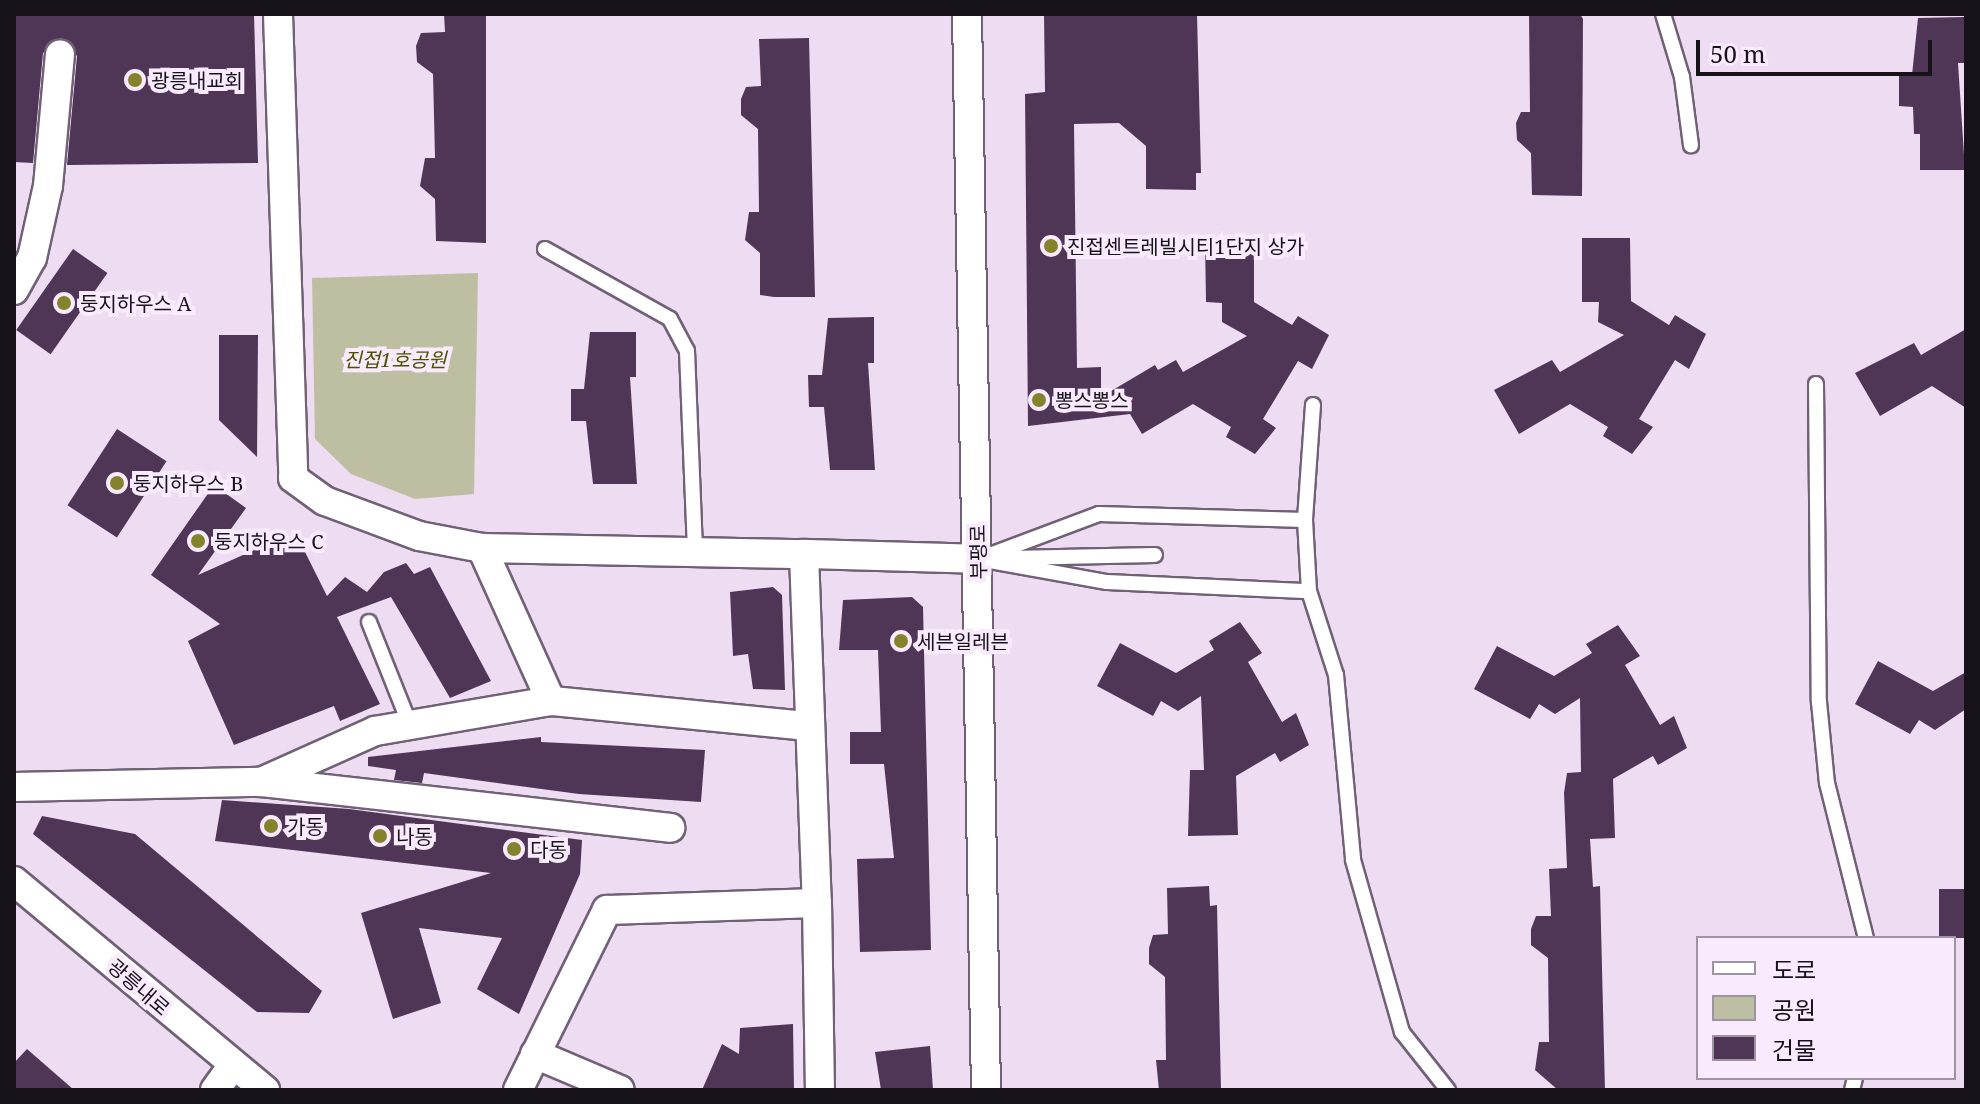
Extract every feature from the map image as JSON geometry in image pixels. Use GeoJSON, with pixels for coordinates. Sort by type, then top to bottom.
{"type":"FeatureCollection","features":[{"type":"Feature","properties":{"kind":"street"},"geometry":{"type":"LineString","coordinates":[[278,14],[293,478],[325,501],[419,536],[482,548],[979,559]]}},
{"type":"Feature","properties":{"kind":"street","name":"부평로"},"geometry":{"type":"LineString","coordinates":[[967,14],[986,1090]]}},
{"type":"Feature","properties":{"kind":"street"},"geometry":{"type":"LineString","coordinates":[[14,290],[32,258],[48,186],[60,55]]}},
{"type":"Feature","properties":{"kind":"street"},"geometry":{"type":"LineString","coordinates":[[482,548],[551,701]]}},
{"type":"Feature","properties":{"kind":"street"},"geometry":{"type":"LineString","coordinates":[[804,554],[807,726],[817,903],[820,1090]]}},
{"type":"Feature","properties":{"kind":"street"},"geometry":{"type":"LineString","coordinates":[[261,782],[375,731],[551,701],[807,726]]}},
{"type":"Feature","properties":{"kind":"street"},"geometry":{"type":"LineString","coordinates":[[14,787],[261,782],[670,828]]}},
{"type":"Feature","properties":{"kind":"street","name":"광릉내로"},"geometry":{"type":"LineString","coordinates":[[14,881],[223,1079],[265,1090]]}},
{"type":"Feature","properties":{"kind":"street"},"geometry":{"type":"LineString","coordinates":[[518,1090],[607,910],[817,903]]}},
{"type":"Feature","properties":{"kind":"street"},"geometry":{"type":"LineString","coordinates":[[535,1054],[620,1090]]}},
{"type":"Feature","properties":{"kind":"lane"},"geometry":{"type":"LineString","coordinates":[[1663,14],[1682,77],[1691,145]]}},
{"type":"Feature","properties":{"kind":"lane"},"geometry":{"type":"LineString","coordinates":[[545,249],[670,319],[687,351],[695,552]]}},
{"type":"Feature","properties":{"kind":"lane"},"geometry":{"type":"LineString","coordinates":[[1816,384],[1819,702],[1827,783],[1865,936]]}},
{"type":"Feature","properties":{"kind":"lane"},"geometry":{"type":"LineString","coordinates":[[1313,405],[1305,520],[1309,591],[1336,675],[1359,881],[1402,1032],[1448,1090]]}},
{"type":"Feature","properties":{"kind":"lane"},"geometry":{"type":"LineString","coordinates":[[979,559],[1099,514],[1305,520]]}},
{"type":"Feature","properties":{"kind":"lane"},"geometry":{"type":"LineString","coordinates":[[979,559],[1155,555]]}},
{"type":"Feature","properties":{"kind":"lane"},"geometry":{"type":"LineString","coordinates":[[979,559],[1107,582],[1309,591]]}},
{"type":"Feature","properties":{"kind":"lane"},"geometry":{"type":"LineString","coordinates":[[369,622],[410,725]]}},
{"type":"Feature","properties":{"kind":"green space","name":"진접1호공원"},"geometry":{"type":"Polygon","coordinates":[[[478,273],[474,494],[415,499],[351,474],[315,439],[312,278],[478,273]]]}},
{"type":"Feature","properties":{"kind":"building","name":"광릉내교회"},"geometry":{"type":"Polygon","coordinates":[[[14,14],[254,14],[258,163],[67,165],[77,56],[61,38],[43,53],[33,163],[14,162],[14,14]]]}},
{"type":"Feature","properties":{"kind":"building"},"geometry":{"type":"Polygon","coordinates":[[[444,14],[486,14],[486,243],[436,241],[435,199],[420,186],[425,158],[435,158],[433,74],[417,62],[416,46],[421,33],[445,32],[444,14]]]}},
{"type":"Feature","properties":{"kind":"building"},"geometry":{"type":"Polygon","coordinates":[[[1044,14],[1197,14],[1201,173],[1196,173],[1196,190],[1146,189],[1146,146],[1119,123],[1074,124],[1077,368],[1101,367],[1101,397],[1155,365],[1158,370],[1176,360],[1183,372],[1247,336],[1222,322],[1222,303],[1206,302],[1205,238],[1254,238],[1254,302],[1292,325],[1298,316],[1329,335],[1312,369],[1298,361],[1263,419],[1276,428],[1255,454],[1226,437],[1231,427],[1193,404],[1142,434],[1130,414],[1028,426],[1025,94],[1045,92],[1044,14]]]}},
{"type":"Feature","properties":{"kind":"building"},"geometry":{"type":"Polygon","coordinates":[[[1529,14],[1580,14],[1583,19],[1582,196],[1532,195],[1531,153],[1517,140],[1516,123],[1521,112],[1530,112],[1529,14]]]}},
{"type":"Feature","properties":{"kind":"building"},"geometry":{"type":"Polygon","coordinates":[[[1964,17],[1964,63],[1958,63],[1965,170],[1920,170],[1920,134],[1914,134],[1913,107],[1899,106],[1899,74],[1912,75],[1918,18],[1964,17]]]}},
{"type":"Feature","properties":{"kind":"building"},"geometry":{"type":"Polygon","coordinates":[[[809,38],[815,297],[760,295],[760,253],[745,240],[749,212],[759,212],[758,129],[741,115],[741,99],[746,87],[761,86],[759,39],[809,38]]]}},
{"type":"Feature","properties":{"kind":"building"},"geometry":{"type":"Polygon","coordinates":[[[1582,238],[1630,238],[1631,301],[1669,325],[1675,315],[1706,334],[1689,369],[1675,360],[1639,419],[1653,427],[1632,454],[1603,436],[1608,427],[1570,404],[1519,434],[1494,390],[1552,360],[1560,372],[1624,335],[1598,322],[1599,302],[1582,302],[1582,238]]]}},
{"type":"Feature","properties":{"kind":"building","name":"둥지하우스 A"},"geometry":{"type":"Polygon","coordinates":[[[73,249],[107,273],[51,354],[16,330],[73,249]]]}},
{"type":"Feature","properties":{"kind":"building"},"geometry":{"type":"Polygon","coordinates":[[[874,317],[874,363],[868,363],[875,470],[830,470],[824,407],[809,407],[808,375],[822,375],[828,318],[874,317]]]}},
{"type":"Feature","properties":{"kind":"building"},"geometry":{"type":"Polygon","coordinates":[[[1966,329],[1966,408],[1932,386],[1880,416],[1855,373],[1914,343],[1921,355],[1966,329]]]}},
{"type":"Feature","properties":{"kind":"building"},"geometry":{"type":"Polygon","coordinates":[[[590,332],[636,332],[636,377],[630,377],[637,484],[593,484],[586,421],[571,421],[571,389],[584,389],[590,332]]]}},
{"type":"Feature","properties":{"kind":"building"},"geometry":{"type":"Polygon","coordinates":[[[219,335],[258,335],[257,457],[219,420],[219,335]]]}},
{"type":"Feature","properties":{"kind":"building","name":"둥지하우스 B"},"geometry":{"type":"Polygon","coordinates":[[[117,429],[166,461],[117,537],[67,505],[117,429]]]}},
{"type":"Feature","properties":{"kind":"building"},"geometry":{"type":"Polygon","coordinates":[[[214,485],[246,508],[198,575],[286,536],[303,548],[327,596],[345,577],[367,592],[384,572],[406,563],[414,574],[430,567],[491,681],[450,698],[391,597],[337,617],[380,704],[340,721],[334,706],[234,745],[188,641],[220,624],[151,575],[214,485]]]}},
{"type":"Feature","properties":{"kind":"building"},"geometry":{"type":"Polygon","coordinates":[[[773,587],[782,595],[785,690],[753,689],[748,654],[733,656],[730,592],[773,587]]]}},
{"type":"Feature","properties":{"kind":"building"},"geometry":{"type":"Polygon","coordinates":[[[912,597],[923,607],[931,950],[860,952],[857,859],[894,858],[884,764],[850,764],[850,732],[881,732],[878,650],[839,650],[843,600],[912,597]]]}},
{"type":"Feature","properties":{"kind":"building"},"geometry":{"type":"Polygon","coordinates":[[[1240,622],[1262,653],[1248,662],[1282,722],[1296,713],[1309,745],[1280,762],[1275,753],[1236,776],[1238,835],[1188,836],[1190,770],[1204,770],[1201,696],[1178,711],[1161,701],[1153,716],[1097,686],[1120,643],[1176,673],[1214,650],[1209,641],[1240,622]]]}},
{"type":"Feature","properties":{"kind":"building"},"geometry":{"type":"Polygon","coordinates":[[[1618,625],[1640,656],[1625,665],[1660,725],[1674,716],[1687,748],[1658,765],[1653,756],[1613,779],[1615,838],[1590,839],[1593,887],[1600,886],[1605,1090],[1558,1090],[1535,1070],[1539,1042],[1549,1042],[1548,958],[1531,945],[1531,929],[1536,916],[1551,916],[1549,869],[1567,868],[1564,793],[1567,773],[1581,772],[1580,698],[1555,714],[1539,704],[1530,719],[1474,689],[1497,646],[1554,676],[1592,653],[1586,644],[1618,625]]]}},
{"type":"Feature","properties":{"kind":"building"},"geometry":{"type":"Polygon","coordinates":[[[1878,661],[1933,691],[1966,672],[1966,709],[1935,730],[1919,720],[1910,734],[1855,704],[1878,661]]]}},
{"type":"Feature","properties":{"kind":"building"},"geometry":{"type":"Polygon","coordinates":[[[541,737],[541,742],[705,750],[701,802],[579,794],[424,773],[422,783],[394,780],[396,770],[368,766],[368,757],[541,737]]]}},
{"type":"Feature","properties":{"kind":"building"},"geometry":{"type":"Polygon","coordinates":[[[222,800],[349,809],[582,840],[580,874],[519,1014],[477,989],[502,938],[419,928],[441,1003],[393,1019],[361,913],[491,873],[215,841],[222,800]]]}},
{"type":"Feature","properties":{"kind":"building"},"geometry":{"type":"Polygon","coordinates":[[[42,816],[135,834],[322,991],[309,1013],[257,1012],[33,834],[42,816]]]}},
{"type":"Feature","properties":{"kind":"building"},"geometry":{"type":"Polygon","coordinates":[[[1209,886],[1210,906],[1217,905],[1221,1090],[1159,1090],[1156,1060],[1166,1060],[1165,977],[1149,964],[1149,948],[1153,935],[1168,934],[1167,888],[1209,886]]]}},
{"type":"Feature","properties":{"kind":"building"},"geometry":{"type":"Polygon","coordinates":[[[1939,889],[1966,889],[1966,938],[1939,936],[1939,889]]]}},
{"type":"Feature","properties":{"kind":"building"},"geometry":{"type":"Polygon","coordinates":[[[793,1024],[794,1090],[702,1090],[722,1044],[739,1054],[740,1028],[793,1024]]]}},
{"type":"Feature","properties":{"kind":"building"},"geometry":{"type":"Polygon","coordinates":[[[930,1046],[933,1090],[881,1090],[875,1052],[930,1046]]]}},
{"type":"Feature","properties":{"kind":"building"},"geometry":{"type":"Polygon","coordinates":[[[27,1049],[74,1090],[14,1090],[14,1063],[27,1049]]]}},
{"type":"Feature","properties":{"kind":"place","name":"광릉내교회"},"geometry":{"type":"Point","coordinates":[135,80]}},
{"type":"Feature","properties":{"kind":"place","name":"진접센트레빌시티1단지 상가"},"geometry":{"type":"Point","coordinates":[1051,246]}},
{"type":"Feature","properties":{"kind":"place","name":"둥지하우스 A"},"geometry":{"type":"Point","coordinates":[64,303]}},
{"type":"Feature","properties":{"kind":"place","name":"뽕스뽕스"},"geometry":{"type":"Point","coordinates":[1039,400]}},
{"type":"Feature","properties":{"kind":"place","name":"둥지하우스 B"},"geometry":{"type":"Point","coordinates":[117,483]}},
{"type":"Feature","properties":{"kind":"place","name":"둥지하우스 C"},"geometry":{"type":"Point","coordinates":[198,541]}},
{"type":"Feature","properties":{"kind":"place","name":"세븐일레븐"},"geometry":{"type":"Point","coordinates":[901,641]}},
{"type":"Feature","properties":{"kind":"place","name":"가동"},"geometry":{"type":"Point","coordinates":[271,826]}},
{"type":"Feature","properties":{"kind":"place","name":"나동"},"geometry":{"type":"Point","coordinates":[380,836]}},
{"type":"Feature","properties":{"kind":"place","name":"다동"},"geometry":{"type":"Point","coordinates":[514,849]}}]}
